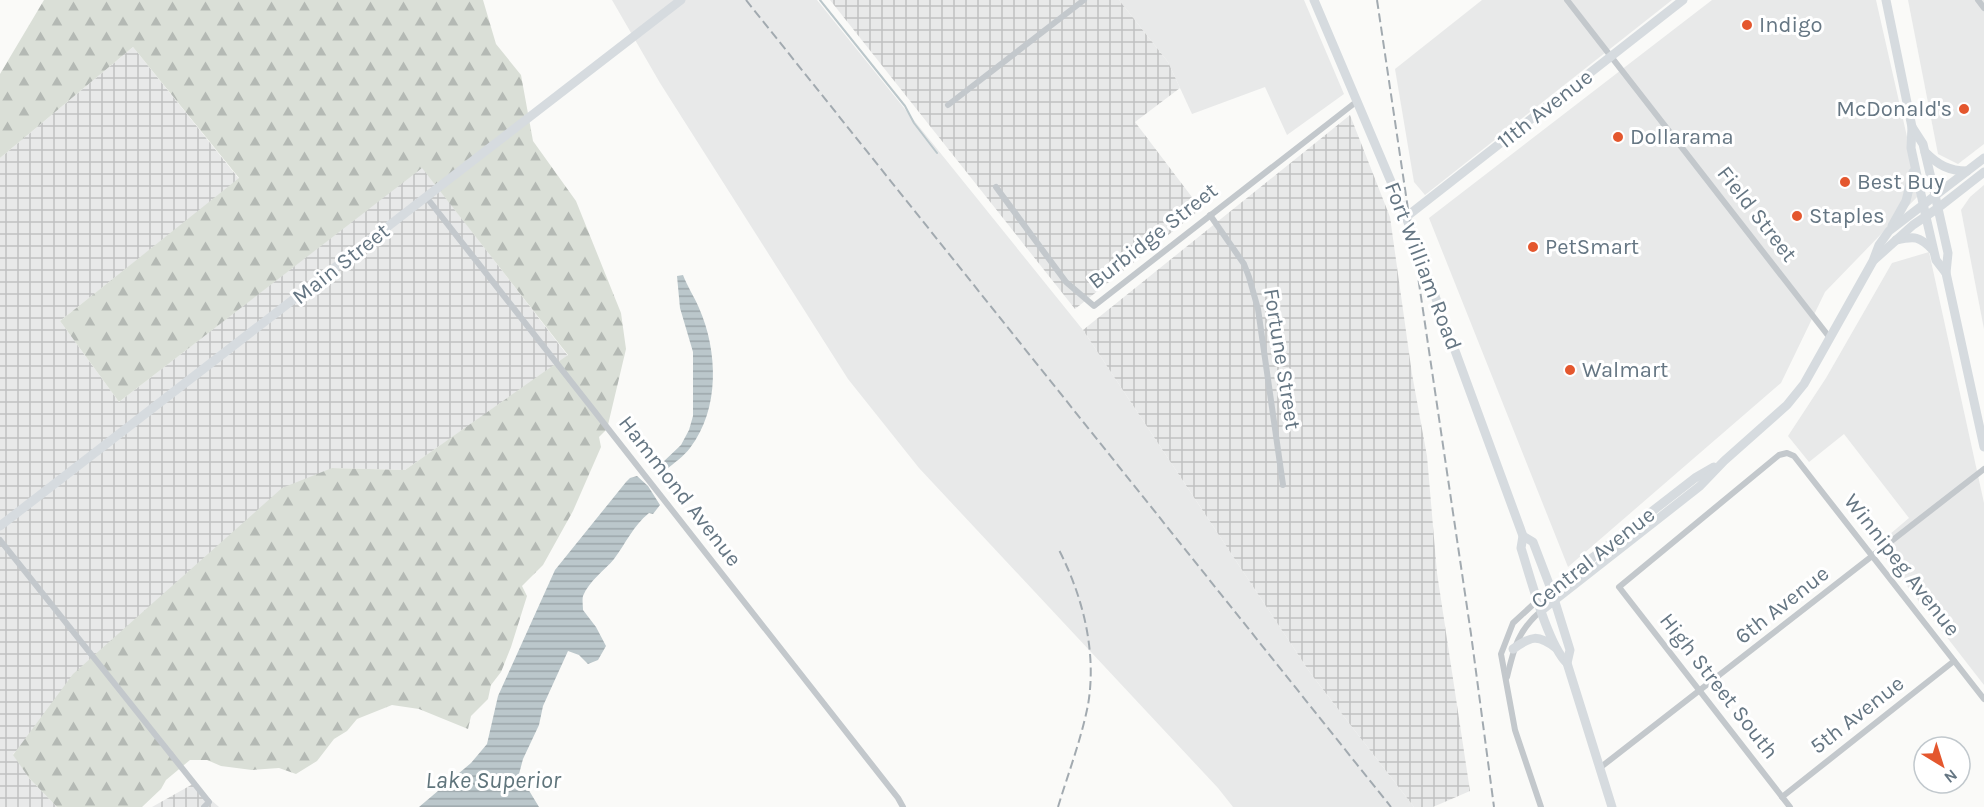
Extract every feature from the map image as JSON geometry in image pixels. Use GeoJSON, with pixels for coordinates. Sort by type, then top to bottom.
{"type":"FeatureCollection","features":[{"type":"Feature","properties":{"kind":"main road","name":"Main Street"},"geometry":{"type":"LineString","coordinates":[[0,526],[681,0]]}},
{"type":"Feature","properties":{"kind":"main road","name":"Fort William Road"},"geometry":{"type":"LineString","coordinates":[[1314,0],[1406,217],[1523,536],[1521,548],[1538,600],[1559,655],[1567,663],[1612,807]]}},
{"type":"Feature","properties":{"kind":"main road","name":"11th Avenue"},"geometry":{"type":"LineString","coordinates":[[1406,217],[1683,0]]}},
{"type":"Feature","properties":{"kind":"main road"},"geometry":{"type":"LineString","coordinates":[[1886,0],[1912,127],[1911,148],[1933,250],[1936,260],[1946,273]]}},
{"type":"Feature","properties":{"kind":"main road"},"geometry":{"type":"LineString","coordinates":[[1912,127],[1923,144],[1938,208],[1948,253],[1946,273],[1984,447]]}},
{"type":"Feature","properties":{"kind":"main road"},"geometry":{"type":"LineString","coordinates":[[1925,152],[1944,168],[1967,171]]}},
{"type":"Feature","properties":{"kind":"main road"},"geometry":{"type":"LineString","coordinates":[[1889,231],[1910,191],[1913,178],[1913,158]]}},
{"type":"Feature","properties":{"kind":"main road","name":"Central Avenue"},"geometry":{"type":"LineString","coordinates":[[1542,610],[1700,486],[1796,395],[1889,231],[1984,158]]}},
{"type":"Feature","properties":{"kind":"main road","name":"Central Avenue"},"geometry":{"type":"LineString","coordinates":[[1873,261],[1894,241],[1984,172]]}},
{"type":"Feature","properties":{"kind":"main road"},"geometry":{"type":"LineString","coordinates":[[1894,241],[1911,237],[1922,239],[1933,250]]}},
{"type":"Feature","properties":{"kind":"main road","name":"Central Avenue"},"geometry":{"type":"LineString","coordinates":[[1538,600],[1695,478],[1724,461]]}},
{"type":"Feature","properties":{"kind":"main road","name":"Fort William Road"},"geometry":{"type":"LineString","coordinates":[[1523,536],[1533,542],[1551,589],[1570,650],[1567,663]]}},
{"type":"Feature","properties":{"kind":"main road"},"geometry":{"type":"LineString","coordinates":[[1513,649],[1534,638],[1542,639],[1556,648]]}},
{"type":"Feature","properties":{"kind":"street"},"geometry":{"type":"LineString","coordinates":[[948,105],[1084,0]]}},
{"type":"Feature","properties":{"kind":"street","name":"Field Street"},"geometry":{"type":"LineString","coordinates":[[1566,0],[1830,338]]}},
{"type":"Feature","properties":{"kind":"street"},"geometry":{"type":"LineString","coordinates":[[1978,0],[1984,8]]}},
{"type":"Feature","properties":{"kind":"street","name":"Burbidge Street"},"geometry":{"type":"LineString","coordinates":[[996,187],[1066,282],[1094,306],[1356,102]]}},
{"type":"Feature","properties":{"kind":"street","name":"Hammond Avenue"},"geometry":{"type":"LineString","coordinates":[[427,198],[903,804],[903,807]]}},
{"type":"Feature","properties":{"kind":"street","name":"Fortune Street"},"geometry":{"type":"LineString","coordinates":[[1210,215],[1250,276],[1260,319],[1283,485]]}},
{"type":"Feature","properties":{"kind":"street","name":"Winnipeg Avenue"},"geometry":{"type":"LineString","coordinates":[[1619,587],[1779,455],[1791,455],[1984,699]]}},
{"type":"Feature","properties":{"kind":"street","name":"6th Avenue"},"geometry":{"type":"LineString","coordinates":[[1601,767],[1984,469]]}},
{"type":"Feature","properties":{"kind":"street"},"geometry":{"type":"LineString","coordinates":[[0,540],[209,802],[204,807]]}},
{"type":"Feature","properties":{"kind":"street","name":"High Street South"},"geometry":{"type":"LineString","coordinates":[[1619,587],[1790,807]]}},
{"type":"Feature","properties":{"kind":"street","name":"Central Avenue"},"geometry":{"type":"LineString","coordinates":[[1538,600],[1513,623],[1501,654],[1515,730],[1541,807]]}},
{"type":"Feature","properties":{"kind":"street","name":"Central Avenue"},"geometry":{"type":"LineString","coordinates":[[1506,680],[1513,649],[1520,634],[1542,610]]}},
{"type":"Feature","properties":{"kind":"street","name":"5th Avenue"},"geometry":{"type":"LineString","coordinates":[[1782,797],[1954,661]]}},
{"type":"Feature","properties":{"kind":"shaded area"},"geometry":{"type":"Polygon","coordinates":[[[612,0],[817,0],[1083,330],[1311,674],[1414,807],[1233,807],[1218,788],[919,468],[848,379],[660,83],[612,0]]]}},
{"type":"Feature","properties":{"kind":"shaded area"},"geometry":{"type":"Polygon","coordinates":[[[830,0],[1119,0],[1168,62],[1180,88],[1135,122],[1201,209],[1075,309],[830,0]]]}},
{"type":"Feature","properties":{"kind":"shaded area"},"geometry":{"type":"Polygon","coordinates":[[[1119,0],[1304,0],[1344,94],[1287,135],[1265,87],[1192,114],[1168,62],[1119,0]]]}},
{"type":"Feature","properties":{"kind":"shaded area"},"geometry":{"type":"Polygon","coordinates":[[[1482,0],[1672,0],[1425,195],[1414,182],[1395,69],[1482,0]]]}},
{"type":"Feature","properties":{"kind":"shaded area"},"geometry":{"type":"Polygon","coordinates":[[[1712,0],[1876,0],[1920,194],[1825,292],[1781,383],[1568,567],[1429,218],[1712,0]]]}},
{"type":"Feature","properties":{"kind":"shaded area"},"geometry":{"type":"Polygon","coordinates":[[[1908,0],[1984,0],[1984,144],[1958,164],[1938,154],[1908,0]]]}},
{"type":"Feature","properties":{"kind":"shaded area"},"geometry":{"type":"Polygon","coordinates":[[[133,47],[239,179],[60,321],[119,402],[422,167],[568,356],[405,470],[332,468],[13,754],[29,778],[57,807],[0,807],[0,158],[133,47]]]}},
{"type":"Feature","properties":{"kind":"shaded area"},"geometry":{"type":"Polygon","coordinates":[[[1350,115],[1390,217],[1412,374],[1427,456],[1437,573],[1470,791],[1433,807],[1414,807],[1311,674],[1083,330],[1350,115]]]}},
{"type":"Feature","properties":{"kind":"shaded area"},"geometry":{"type":"Polygon","coordinates":[[[1984,185],[1984,329],[1961,210],[1970,197],[1984,185]]]}},
{"type":"Feature","properties":{"kind":"shaded area"},"geometry":{"type":"Polygon","coordinates":[[[1929,252],[1984,503],[1984,685],[1876,546],[1909,518],[1844,434],[1809,462],[1788,436],[1826,378],[1892,263],[1929,252]]]}},
{"type":"Feature","properties":{"kind":"shaded area"},"geometry":{"type":"Polygon","coordinates":[[[193,784],[219,807],[152,807],[193,784]]]}},
{"type":"Feature","properties":{"kind":"green space"},"geometry":{"type":"Polygon","coordinates":[[[44,0],[483,0],[496,44],[521,75],[533,141],[576,201],[621,313],[626,349],[607,429],[599,437],[601,447],[573,511],[543,565],[522,586],[527,596],[511,647],[501,672],[491,685],[488,699],[471,716],[468,729],[419,709],[392,705],[357,719],[347,731],[334,739],[317,761],[296,774],[279,768],[252,770],[221,766],[207,760],[190,760],[166,780],[161,789],[142,807],[57,807],[29,778],[13,755],[73,674],[282,488],[332,468],[405,470],[568,355],[422,168],[119,402],[60,321],[239,178],[133,47],[0,158],[0,74],[44,0]]]}},
{"type":"Feature","properties":{"kind":"water"},"geometry":{"type":"Polygon","coordinates":[[[683,275],[705,325],[710,343],[713,380],[707,416],[700,433],[688,451],[666,470],[662,463],[681,445],[693,416],[693,352],[680,308],[677,276],[683,275]]]}},
{"type":"Feature","properties":{"kind":"water","name":"Lake Superior"},"geometry":{"type":"Polygon","coordinates":[[[637,476],[648,486],[660,505],[653,514],[649,513],[638,523],[614,559],[593,581],[583,596],[583,610],[596,627],[606,646],[598,660],[588,664],[579,655],[568,651],[543,706],[539,725],[523,759],[519,774],[539,807],[419,807],[471,763],[487,744],[498,696],[555,570],[626,482],[637,476]]]}},
{"type":"Feature","properties":{"kind":"waterway"},"geometry":{"type":"LineString","coordinates":[[820,0],[905,106],[914,123],[937,153]]}},
{"type":"Feature","properties":{"kind":"railway"},"geometry":{"type":"LineString","coordinates":[[746,0],[1391,807]]}},
{"type":"Feature","properties":{"kind":"railway"},"geometry":{"type":"LineString","coordinates":[[1377,0],[1471,634],[1494,807]]}},
{"type":"Feature","properties":{"kind":"railway"},"geometry":{"type":"LineString","coordinates":[[1058,807],[1085,718],[1091,665],[1081,606],[1059,550]]}},
{"type":"Feature","properties":{"kind":"place","name":"Indigo"},"geometry":{"type":"Point","coordinates":[1747,25]}},
{"type":"Feature","properties":{"kind":"place","name":"McDonald's"},"geometry":{"type":"Point","coordinates":[1964,109]}},
{"type":"Feature","properties":{"kind":"place","name":"Dollarama"},"geometry":{"type":"Point","coordinates":[1618,137]}},
{"type":"Feature","properties":{"kind":"place","name":"Best Buy"},"geometry":{"type":"Point","coordinates":[1845,182]}},
{"type":"Feature","properties":{"kind":"place","name":"Staples"},"geometry":{"type":"Point","coordinates":[1797,216]}},
{"type":"Feature","properties":{"kind":"place","name":"PetSmart"},"geometry":{"type":"Point","coordinates":[1533,247]}},
{"type":"Feature","properties":{"kind":"place","name":"Walmart"},"geometry":{"type":"Point","coordinates":[1570,370]}}]}
